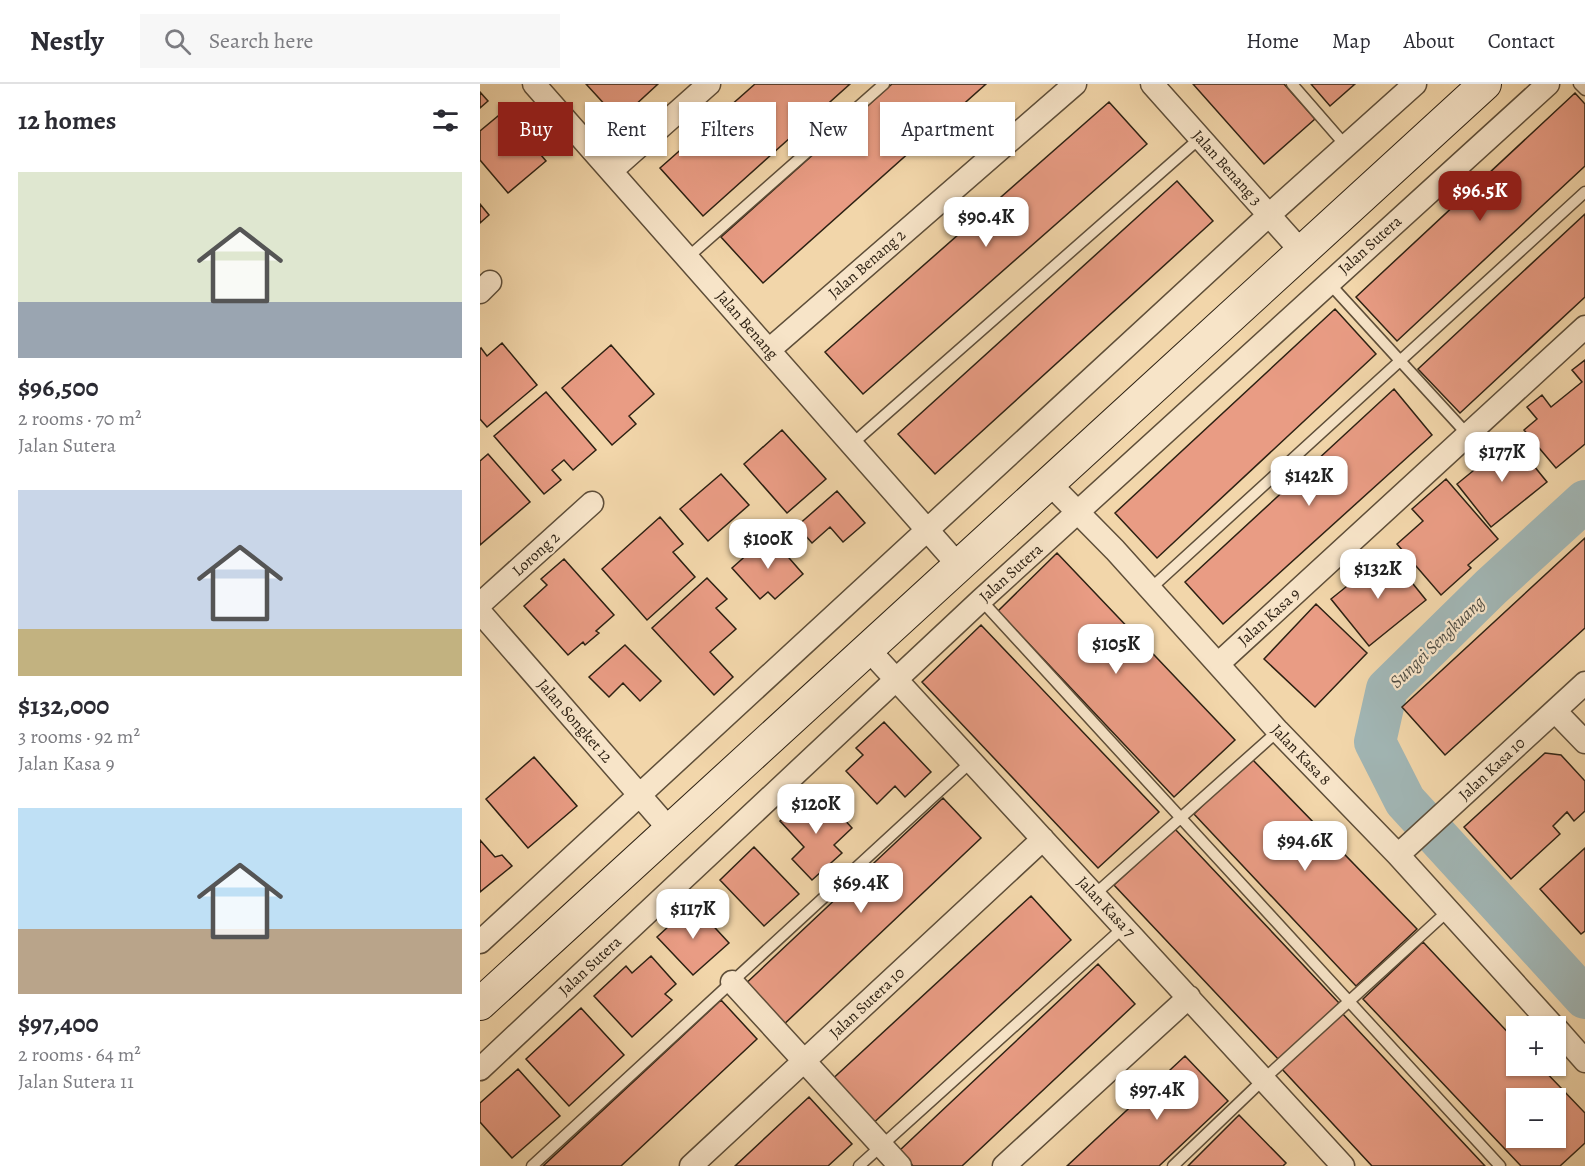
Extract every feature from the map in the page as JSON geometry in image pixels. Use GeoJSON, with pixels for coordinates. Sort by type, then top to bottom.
{"type":"FeatureCollection","features":[{"type":"Feature","properties":{"kind":"street","name":"Jalan Benang"},"geometry":{"type":"LineString","coordinates":[[534,84],[959,566]]}},
{"type":"Feature","properties":{"kind":"street"},"geometry":{"type":"LineString","coordinates":[[611,171],[709,84]]}},
{"type":"Feature","properties":{"kind":"street","name":"Jalan Benang 2"},"geometry":{"type":"LineString","coordinates":[[769,350],[1075,84]]}},
{"type":"Feature","properties":{"kind":"street","name":"Jalan Benang 3"},"geometry":{"type":"LineString","coordinates":[[1152,84],[1302,252]]}},
{"type":"Feature","properties":{"kind":"street"},"geometry":{"type":"LineString","coordinates":[[480,942],[1269,215],[1415,84]]}},
{"type":"Feature","properties":{"kind":"street","name":"Jalan Sutera"},"geometry":{"type":"LineString","coordinates":[[480,1069],[981,600],[1548,84]]}},
{"type":"Feature","properties":{"kind":"street"},"geometry":{"type":"LineString","coordinates":[[480,1004],[1302,252],[1469,89]]}},
{"type":"Feature","properties":{"kind":"street","name":"Jalan Kasa 9"},"geometry":{"type":"LineString","coordinates":[[1218,664],[1585,327]]}},
{"type":"Feature","properties":{"kind":"street","name":"Jalan Kasa 8"},"geometry":{"type":"LineString","coordinates":[[1049,483],[1278,731],[1406,849],[1449,910],[1544,1016]]}},
{"type":"Feature","properties":{"kind":"street","name":"Lorong 2"},"geometry":{"type":"LineString","coordinates":[[480,604],[591,503]]}},
{"type":"Feature","properties":{"kind":"street","name":"Jalan Songket 12"},"geometry":{"type":"LineString","coordinates":[[480,612],[670,830]]}},
{"type":"Feature","properties":{"kind":"street","name":"Jalan Kasa 7"},"geometry":{"type":"LineString","coordinates":[[868,649],[1264,1079],[1336,1163]]}},
{"type":"Feature","properties":{"kind":"street","name":"Jalan Kasa 10"},"geometry":{"type":"LineString","coordinates":[[1406,849],[1585,683]]}},
{"type":"Feature","properties":{"kind":"street"},"geometry":{"type":"LineString","coordinates":[[1556,711],[1585,742]]}},
{"type":"Feature","properties":{"kind":"street","name":"Jalan Sutera 10"},"geometry":{"type":"LineString","coordinates":[[691,1166],[1043,839]]}},
{"type":"Feature","properties":{"kind":"street"},"geometry":{"type":"LineString","coordinates":[[732,982],[900,1166]]}},
{"type":"Feature","properties":{"kind":"street"},"geometry":{"type":"LineString","coordinates":[[1004,1166],[1189,997]]}},
{"type":"Feature","properties":{"kind":"street","name":"Jalan Kasa 8"},"geometry":{"type":"LineString","coordinates":[[1566,1040],[1585,1061]]}},
{"type":"Feature","properties":{"kind":"lane"},"geometry":{"type":"LineString","coordinates":[[687,258],[884,84]]}},
{"type":"Feature","properties":{"kind":"lane"},"geometry":{"type":"LineString","coordinates":[[1292,84],[1346,146]]}},
{"type":"Feature","properties":{"kind":"lane"},"geometry":{"type":"LineString","coordinates":[[1579,84],[1585,90]]}},
{"type":"Feature","properties":{"kind":"lane"},"geometry":{"type":"LineString","coordinates":[[852,444],[1200,138]]}},
{"type":"Feature","properties":{"kind":"lane"},"geometry":{"type":"LineString","coordinates":[[1149,590],[1585,192]]}},
{"type":"Feature","properties":{"kind":"lane"},"geometry":{"type":"LineString","coordinates":[[1329,283],[1468,435]]}},
{"type":"Feature","properties":{"kind":"lane"},"geometry":{"type":"LineString","coordinates":[[981,600],[1500,1166]]}},
{"type":"Feature","properties":{"kind":"lane"},"geometry":{"type":"LineString","coordinates":[[1094,895],[1278,731]]}},
{"type":"Feature","properties":{"kind":"lane"},"geometry":{"type":"LineString","coordinates":[[532,1166],[972,761]]}},
{"type":"Feature","properties":{"kind":"lane"},"geometry":{"type":"LineString","coordinates":[[1173,1166],[1264,1079],[1449,910]]}},
{"type":"Feature","properties":{"kind":"lane"},"geometry":{"type":"LineString","coordinates":[[859,1166],[1124,927]]}},
{"type":"Feature","properties":{"kind":"building"},"geometry":{"type":"Polygon","coordinates":[[[586,84],[658,84],[638,102],[602,102],[586,84]]]}},
{"type":"Feature","properties":{"kind":"building"},"geometry":{"type":"Polygon","coordinates":[[[755,84],[850,84],[830,102],[788,102],[788,140],[776,150],[776,102],[735,102],[755,84]]]}},
{"type":"Feature","properties":{"kind":"building"},"geometry":{"type":"Polygon","coordinates":[[[892,84],[986,84],[966,102],[880,102],[880,156],[905,156],[763,283],[721,237],[812,156],[868,156],[868,105],[892,84]]]}},
{"type":"Feature","properties":{"kind":"building"},"geometry":{"type":"Polygon","coordinates":[[[1193,84],[1284,84],[1315,119],[1264,164],[1193,84]]]}},
{"type":"Feature","properties":{"kind":"building"},"geometry":{"type":"Polygon","coordinates":[[[1311,84],[1355,84],[1330,106],[1311,84]]]}},
{"type":"Feature","properties":{"kind":"building"},"geometry":{"type":"Polygon","coordinates":[[[480,92],[488,101],[480,108],[480,92]]]}},
{"type":"Feature","properties":{"kind":"building"},"geometry":{"type":"Polygon","coordinates":[[[1575,93],[1585,104],[1585,166],[1397,341],[1356,297],[1575,93]]]}},
{"type":"Feature","properties":{"kind":"building"},"geometry":{"type":"Polygon","coordinates":[[[1109,102],[1147,144],[863,394],[825,352],[1109,102]]]}},
{"type":"Feature","properties":{"kind":"building"},"geometry":{"type":"Polygon","coordinates":[[[498,116],[498,156],[542,156],[546,161],[508,193],[480,160],[480,131],[498,116]]]}},
{"type":"Feature","properties":{"kind":"building"},"geometry":{"type":"Polygon","coordinates":[[[679,151],[679,156],[770,156],[703,216],[660,168],[679,151]]]}},
{"type":"Feature","properties":{"kind":"building"},"geometry":{"type":"Polygon","coordinates":[[[1177,181],[1213,221],[935,474],[898,434],[1177,181]]]}},
{"type":"Feature","properties":{"kind":"building"},"geometry":{"type":"Polygon","coordinates":[[[480,204],[489,215],[480,223],[480,204]]]}},
{"type":"Feature","properties":{"kind":"building"},"geometry":{"type":"Polygon","coordinates":[[[1585,214],[1585,297],[1460,413],[1418,369],[1585,214]]]}},
{"type":"Feature","properties":{"kind":"building"},"geometry":{"type":"Polygon","coordinates":[[[1335,309],[1376,354],[1157,558],[1115,513],[1335,309]]]}},
{"type":"Feature","properties":{"kind":"building"},"geometry":{"type":"Polygon","coordinates":[[[502,343],[537,385],[487,427],[480,419],[480,349],[487,356],[502,343]]]}},
{"type":"Feature","properties":{"kind":"building"},"geometry":{"type":"Polygon","coordinates":[[[611,345],[654,394],[629,416],[636,424],[612,445],[562,388],[611,345]]]}},
{"type":"Feature","properties":{"kind":"building"},"geometry":{"type":"Polygon","coordinates":[[[1585,360],[1585,444],[1556,468],[1524,430],[1537,419],[1527,407],[1542,395],[1551,407],[1582,382],[1572,370],[1585,360]]]}},
{"type":"Feature","properties":{"kind":"building"},"geometry":{"type":"Polygon","coordinates":[[[1394,389],[1432,435],[1223,624],[1185,582],[1394,389]]]}},
{"type":"Feature","properties":{"kind":"building"},"geometry":{"type":"Polygon","coordinates":[[[546,392],[596,450],[573,470],[564,460],[552,470],[561,480],[544,494],[494,436],[546,392]]]}},
{"type":"Feature","properties":{"kind":"building"},"geometry":{"type":"Polygon","coordinates":[[[782,430],[826,479],[787,513],[744,464],[782,430]]]}},
{"type":"Feature","properties":{"kind":"building"},"geometry":{"type":"Polygon","coordinates":[[[1512,439],[1547,482],[1491,527],[1457,484],[1512,439]]]}},
{"type":"Feature","properties":{"kind":"building"},"geometry":{"type":"Polygon","coordinates":[[[488,454],[530,502],[480,545],[480,461],[488,454]]]}},
{"type":"Feature","properties":{"kind":"building"},"geometry":{"type":"Polygon","coordinates":[[[721,474],[749,505],[708,541],[680,509],[721,474]]]}},
{"type":"Feature","properties":{"kind":"building"},"geometry":{"type":"Polygon","coordinates":[[[1446,479],[1498,539],[1468,565],[1471,568],[1441,595],[1397,544],[1423,521],[1412,509],[1446,479]]]}},
{"type":"Feature","properties":{"kind":"building"},"geometry":{"type":"Polygon","coordinates":[[[837,491],[865,523],[843,542],[830,527],[812,543],[797,526],[837,491]]]}},
{"type":"Feature","properties":{"kind":"building"},"geometry":{"type":"Polygon","coordinates":[[[660,517],[683,544],[673,552],[695,577],[647,620],[602,569],[660,517]]]}},
{"type":"Feature","properties":{"kind":"building"},"geometry":{"type":"Polygon","coordinates":[[[769,535],[803,574],[775,599],[768,592],[760,599],[732,568],[769,535]]]}},
{"type":"Feature","properties":{"kind":"building"},"geometry":{"type":"Polygon","coordinates":[[[1585,538],[1585,628],[1445,755],[1402,707],[1585,538]]]}},
{"type":"Feature","properties":{"kind":"building"},"geometry":{"type":"Polygon","coordinates":[[[1057,553],[1235,740],[1174,797],[998,611],[1057,553]]]}},
{"type":"Feature","properties":{"kind":"building"},"geometry":{"type":"Polygon","coordinates":[[[1388,553],[1426,600],[1369,646],[1331,599],[1388,553]]]}},
{"type":"Feature","properties":{"kind":"building"},"geometry":{"type":"Polygon","coordinates":[[[564,559],[614,615],[596,631],[599,633],[585,645],[583,642],[568,655],[524,606],[547,585],[541,579],[564,559]]]}},
{"type":"Feature","properties":{"kind":"building"},"geometry":{"type":"Polygon","coordinates":[[[707,578],[727,599],[716,608],[736,629],[710,652],[733,677],[714,695],[652,628],[707,578]]]}},
{"type":"Feature","properties":{"kind":"building"},"geometry":{"type":"Polygon","coordinates":[[[1316,604],[1367,653],[1315,707],[1264,659],[1316,604]]]}},
{"type":"Feature","properties":{"kind":"building"},"geometry":{"type":"Polygon","coordinates":[[[981,625],[1159,812],[1098,868],[922,682],[981,625]]]}},
{"type":"Feature","properties":{"kind":"building"},"geometry":{"type":"Polygon","coordinates":[[[625,645],[661,681],[640,701],[623,683],[609,697],[589,677],[625,645]]]}},
{"type":"Feature","properties":{"kind":"building"},"geometry":{"type":"Polygon","coordinates":[[[884,722],[931,772],[905,797],[895,786],[877,804],[846,771],[863,755],[856,748],[884,722]]]}},
{"type":"Feature","properties":{"kind":"building"},"geometry":{"type":"Polygon","coordinates":[[[1545,753],[1561,755],[1585,781],[1585,811],[1574,821],[1567,812],[1553,826],[1560,834],[1511,879],[1464,827],[1545,753]]]}},
{"type":"Feature","properties":{"kind":"building"},"geometry":{"type":"Polygon","coordinates":[[[534,757],[577,806],[528,848],[486,799],[534,757]]]}},
{"type":"Feature","properties":{"kind":"building"},"geometry":{"type":"Polygon","coordinates":[[[1251,758],[1417,929],[1356,986],[1194,814],[1251,758]]]}},
{"type":"Feature","properties":{"kind":"building"},"geometry":{"type":"Polygon","coordinates":[[[821,794],[852,828],[834,845],[842,853],[812,880],[792,859],[804,847],[780,821],[798,805],[804,810],[821,794]]]}},
{"type":"Feature","properties":{"kind":"building"},"geometry":{"type":"Polygon","coordinates":[[[943,798],[981,838],[779,1029],[740,989],[943,798]]]}},
{"type":"Feature","properties":{"kind":"building"},"geometry":{"type":"Polygon","coordinates":[[[1175,829],[1339,1003],[1279,1060],[1114,885],[1175,829]]]}},
{"type":"Feature","properties":{"kind":"building"},"geometry":{"type":"Polygon","coordinates":[[[480,840],[495,857],[502,855],[512,866],[480,892],[480,840]]]}},
{"type":"Feature","properties":{"kind":"building"},"geometry":{"type":"Polygon","coordinates":[[[754,847],[799,894],[764,926],[720,880],[754,847]]]}},
{"type":"Feature","properties":{"kind":"building"},"geometry":{"type":"Polygon","coordinates":[[[1585,848],[1585,931],[1581,934],[1540,889],[1585,848]]]}},
{"type":"Feature","properties":{"kind":"building"},"geometry":{"type":"Polygon","coordinates":[[[1031,896],[1071,940],[868,1128],[827,1084],[1031,896]]]}},
{"type":"Feature","properties":{"kind":"building"},"geometry":{"type":"Polygon","coordinates":[[[693,904],[729,943],[693,975],[657,937],[693,904]]]}},
{"type":"Feature","properties":{"kind":"building"},"geometry":{"type":"Polygon","coordinates":[[[1423,942],[1506,1030],[1506,1076],[1550,1076],[1561,1088],[1506,1088],[1506,1148],[1566,1148],[1566,1093],[1585,1113],[1585,1143],[1560,1166],[1521,1166],[1363,999],[1423,942]]]}},
{"type":"Feature","properties":{"kind":"building"},"geometry":{"type":"Polygon","coordinates":[[[651,956],[676,984],[665,994],[672,1000],[632,1037],[594,996],[626,966],[632,973],[651,956]]]}},
{"type":"Feature","properties":{"kind":"building"},"geometry":{"type":"Polygon","coordinates":[[[1098,964],[1135,1004],[962,1166],[913,1166],[899,1151],[1098,964]]]}},
{"type":"Feature","properties":{"kind":"building"},"geometry":{"type":"Polygon","coordinates":[[[721,1000],[757,1039],[621,1166],[543,1166],[721,1000]]]}},
{"type":"Feature","properties":{"kind":"building"},"geometry":{"type":"Polygon","coordinates":[[[581,1008],[624,1055],[569,1106],[526,1059],[581,1008]]]}},
{"type":"Feature","properties":{"kind":"building"},"geometry":{"type":"Polygon","coordinates":[[[1341,1012],[1485,1166],[1372,1166],[1281,1068],[1341,1012]]]}},
{"type":"Feature","properties":{"kind":"building"},"geometry":{"type":"Polygon","coordinates":[[[1185,1056],[1228,1101],[1159,1166],[1067,1166],[1185,1056]]]}},
{"type":"Feature","properties":{"kind":"building"},"geometry":{"type":"Polygon","coordinates":[[[518,1069],[560,1116],[512,1158],[480,1122],[480,1103],[518,1069]]]}},
{"type":"Feature","properties":{"kind":"building"},"geometry":{"type":"Polygon","coordinates":[[[809,1097],[852,1144],[828,1166],[735,1166],[809,1097]]]}},
{"type":"Feature","properties":{"kind":"building"},"geometry":{"type":"Polygon","coordinates":[[[1239,1115],[1286,1163],[1283,1166],[1188,1166],[1239,1115]]]}},
{"type":"Feature","properties":{"kind":"waterway","name":"Sungei Sengkuang"},"geometry":{"type":"LineString","coordinates":[[1585,501],[1491,587],[1387,689],[1375,742],[1405,801],[1585,998]]}}]}
